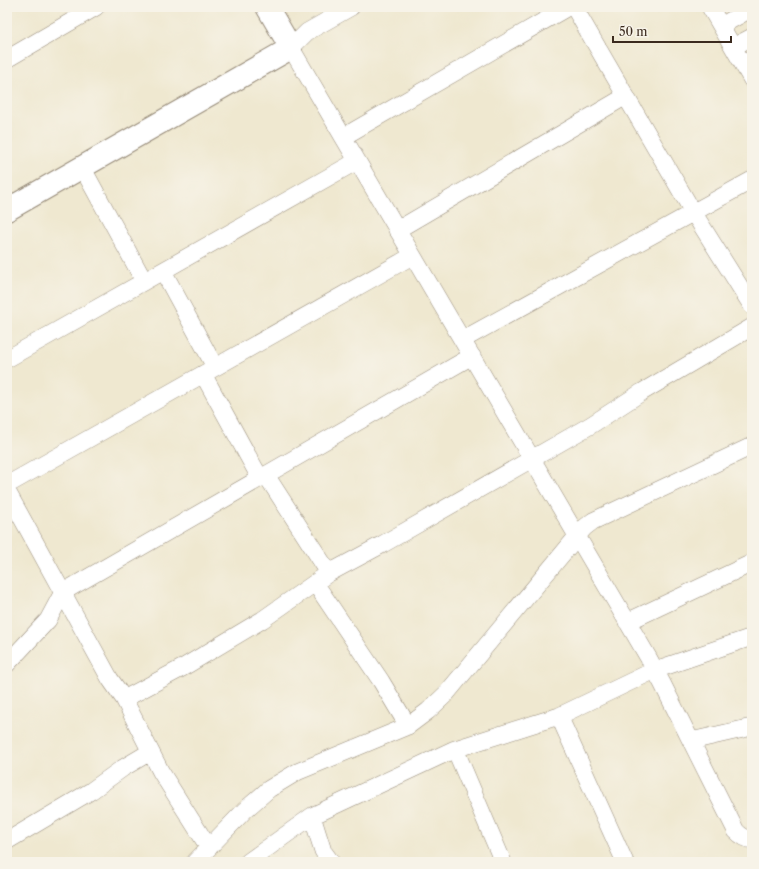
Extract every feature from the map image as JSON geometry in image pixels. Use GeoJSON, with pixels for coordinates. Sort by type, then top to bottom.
{"type":"FeatureCollection","features":[{"type":"Feature","properties":{"kind":"street"},"geometry":{"type":"LineString","coordinates":[[7,59],[96,7]]}},
{"type":"Feature","properties":{"kind":"street"},"geometry":{"type":"LineString","coordinates":[[267,7],[655,670],[736,831],[746,839],[752,840]]}},
{"type":"Feature","properties":{"kind":"street"},"geometry":{"type":"LineString","coordinates":[[7,210],[291,48],[307,32],[351,7]]}},
{"type":"Feature","properties":{"kind":"street"},"geometry":{"type":"LineString","coordinates":[[343,137],[568,7]]}},
{"type":"Feature","properties":{"kind":"street"},"geometry":{"type":"LineString","coordinates":[[574,7],[693,212],[752,306]]}},
{"type":"Feature","properties":{"kind":"street"},"geometry":{"type":"LineString","coordinates":[[710,7],[752,80]]}},
{"type":"Feature","properties":{"kind":"street"},"geometry":{"type":"LineString","coordinates":[[721,26],[752,8]]}},
{"type":"Feature","properties":{"kind":"street"},"geometry":{"type":"LineString","coordinates":[[733,47],[752,36]]}},
{"type":"Feature","properties":{"kind":"street"},"geometry":{"type":"LineString","coordinates":[[397,230],[626,96]]}},
{"type":"Feature","properties":{"kind":"street"},"geometry":{"type":"LineString","coordinates":[[7,359],[357,161]]}},
{"type":"Feature","properties":{"kind":"street"},"geometry":{"type":"LineString","coordinates":[[82,167],[144,281]]}},
{"type":"Feature","properties":{"kind":"street"},"geometry":{"type":"LineString","coordinates":[[462,340],[752,180]]}},
{"type":"Feature","properties":{"kind":"street"},"geometry":{"type":"LineString","coordinates":[[7,485],[412,256]]}},
{"type":"Feature","properties":{"kind":"street"},"geometry":{"type":"LineString","coordinates":[[163,271],[209,370],[263,477],[329,573]]}},
{"type":"Feature","properties":{"kind":"street"},"geometry":{"type":"LineString","coordinates":[[124,699],[182,668],[262,620],[329,573],[383,544],[591,425],[642,392],[752,327]]}},
{"type":"Feature","properties":{"kind":"street"},"geometry":{"type":"LineString","coordinates":[[7,664],[48,620],[62,592],[472,356]]}},
{"type":"Feature","properties":{"kind":"street"},"geometry":{"type":"LineString","coordinates":[[195,862],[245,810],[270,789],[297,772],[408,726],[428,711],[446,694],[592,520],[752,446]]}},
{"type":"Feature","properties":{"kind":"street"},"geometry":{"type":"LineString","coordinates":[[7,491],[110,679],[124,699],[161,772],[209,848]]}},
{"type":"Feature","properties":{"kind":"street"},"geometry":{"type":"LineString","coordinates":[[627,622],[752,563]]}},
{"type":"Feature","properties":{"kind":"street"},"geometry":{"type":"LineString","coordinates":[[315,583],[381,681],[408,726]]}},
{"type":"Feature","properties":{"kind":"street"},"geometry":{"type":"LineString","coordinates":[[248,862],[312,816],[455,749],[559,716],[655,670],[752,637]]}},
{"type":"Feature","properties":{"kind":"street"},"geometry":{"type":"LineString","coordinates":[[559,716],[625,862]]}},
{"type":"Feature","properties":{"kind":"street"},"geometry":{"type":"LineString","coordinates":[[691,741],[752,727]]}},
{"type":"Feature","properties":{"kind":"street"},"geometry":{"type":"LineString","coordinates":[[455,749],[503,862]]}},
{"type":"Feature","properties":{"kind":"street"},"geometry":{"type":"LineString","coordinates":[[7,841],[91,791],[123,768],[150,752]]}},
{"type":"Feature","properties":{"kind":"street"},"geometry":{"type":"LineString","coordinates":[[312,816],[324,851],[331,862]]}}]}
